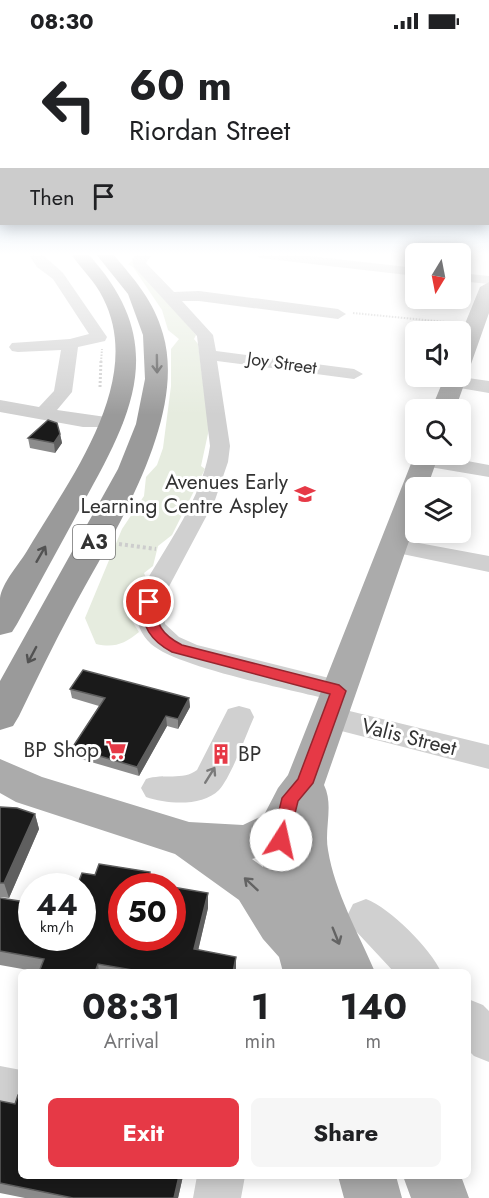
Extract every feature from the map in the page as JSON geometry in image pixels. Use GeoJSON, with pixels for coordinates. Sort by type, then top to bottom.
{"type":"FeatureCollection","features":[{"type":"Feature","properties":{"kind":"highway","name":"A3"},"geometry":{"type":"LineString","coordinates":[[0,624],[85,477],[113,423],[125,384],[127,350],[123,322],[116,308]]}},
{"type":"Feature","properties":{"kind":"highway","name":"A3"},"geometry":{"type":"LineString","coordinates":[[0,716],[126,480],[149,423],[157,361],[150,324],[144,308]]}},
{"type":"Feature","properties":{"kind":"highway"},"geometry":{"type":"LineString","coordinates":[[85,477],[126,480]]}},
{"type":"Feature","properties":{"kind":"main road"},"geometry":{"type":"LineString","coordinates":[[471,334],[481,308]]}},
{"type":"Feature","properties":{"kind":"main road"},"geometry":{"type":"LineString","coordinates":[[304,959],[299,919],[282,854],[282,826],[290,798],[304,783],[422,465]]}},
{"type":"Feature","properties":{"kind":"main road"},"geometry":{"type":"LineString","coordinates":[[0,775],[30,790],[189,840],[246,843],[282,826]]}},
{"type":"Feature","properties":{"kind":"main road"},"geometry":{"type":"LineString","coordinates":[[304,783],[309,803],[305,825],[307,855],[350,969]]}},
{"type":"Feature","properties":{"kind":"main road"},"geometry":{"type":"LineString","coordinates":[[189,840],[255,886],[304,959]]}},
{"type":"Feature","properties":{"kind":"main road"},"geometry":{"type":"LineString","coordinates":[[368,1179],[373,1198]]}},
{"type":"Feature","properties":{"kind":"main road"},"geometry":{"type":"LineString","coordinates":[[433,1179],[440,1198]]}},
{"type":"Feature","properties":{"kind":"street"},"geometry":{"type":"LineString","coordinates":[[18,347],[70,344],[99,338],[79,308]]}},
{"type":"Feature","properties":{"kind":"street","name":"Valis Street"},"geometry":{"type":"LineString","coordinates":[[182,308],[205,335],[220,458],[208,488],[152,594],[147,610],[152,627],[167,643],[189,653],[489,757]]}},
{"type":"Feature","properties":{"kind":"street"},"geometry":{"type":"LineString","coordinates":[[291,308],[338,314]]}},
{"type":"Feature","properties":{"kind":"street"},"geometry":{"type":"LineString","coordinates":[[44,414],[63,392],[70,344]]}},
{"type":"Feature","properties":{"kind":"street","name":"Joy Street"},"geometry":{"type":"LineString","coordinates":[[208,355],[354,374]]}},
{"type":"Feature","properties":{"kind":"street"},"geometry":{"type":"LineString","coordinates":[[471,380],[489,387]]}},
{"type":"Feature","properties":{"kind":"street"},"geometry":{"type":"LineString","coordinates":[[0,406],[113,423]]}},
{"type":"Feature","properties":{"kind":"street"},"geometry":{"type":"LineString","coordinates":[[462,465],[489,471]]}},
{"type":"Feature","properties":{"kind":"street"},"geometry":{"type":"LineString","coordinates":[[392,545],[489,564]]}},
{"type":"Feature","properties":{"kind":"street"},"geometry":{"type":"LineString","coordinates":[[158,788],[188,790],[210,779],[239,717]]}},
{"type":"Feature","properties":{"kind":"street"},"geometry":{"type":"LineString","coordinates":[[366,916],[418,969]]}},
{"type":"Feature","properties":{"kind":"street"},"geometry":{"type":"LineString","coordinates":[[471,1023],[489,1041]]}},
{"type":"Feature","properties":{"kind":"street"},"geometry":{"type":"LineString","coordinates":[[0,1088],[18,1091]]}},
{"type":"Feature","properties":{"kind":"street"},"geometry":{"type":"LineString","coordinates":[[217,1198],[220,1179]]}},
{"type":"Feature","properties":{"kind":"path"},"geometry":{"type":"LineString","coordinates":[[338,314],[381,314],[474,326]]}},
{"type":"Feature","properties":{"kind":"path"},"geometry":{"type":"LineString","coordinates":[[99,338],[106,343],[100,356],[99,391]]}},
{"type":"Feature","properties":{"kind":"path"},"geometry":{"type":"LineString","coordinates":[[117,544],[175,551]]}},
{"type":"Feature","properties":{"kind":"shaded area"},"geometry":{"type":"Polygon","coordinates":[[[161,308],[173,308],[196,335],[194,339],[198,344],[209,429],[201,466],[205,469],[172,535],[158,546],[153,566],[144,573],[146,578],[136,591],[130,618],[139,632],[119,644],[109,646],[96,644],[85,618],[122,529],[144,496],[146,477],[157,465],[163,448],[171,386],[171,349],[179,339],[168,330],[161,308]]]}},
{"type":"Feature","properties":{"kind":"building"},"geometry":{"type":"Polygon","coordinates":[[[48,420],[57,423],[60,434],[54,443],[28,438],[48,420]]]}},
{"type":"Feature","properties":{"kind":"building"},"geometry":{"type":"Polygon","coordinates":[[[83,670],[189,698],[178,719],[166,716],[137,767],[72,748],[105,698],[70,689],[83,670]]]}},
{"type":"Feature","properties":{"kind":"building"},"geometry":{"type":"Polygon","coordinates":[[[0,807],[17,808],[35,814],[4,883],[0,883],[0,807]]]}},
{"type":"Feature","properties":{"kind":"building"},"geometry":{"type":"Polygon","coordinates":[[[99,864],[150,872],[108,873],[108,951],[186,951],[186,889],[208,893],[194,949],[236,957],[234,969],[127,969],[98,964],[96,969],[40,969],[44,959],[0,951],[0,898],[18,901],[18,951],[96,951],[96,873],[99,864]]]}},
{"type":"Feature","properties":{"kind":"building"},"geometry":{"type":"Polygon","coordinates":[[[18,1095],[18,1179],[178,1179],[174,1198],[73,1198],[0,1183],[0,1101],[15,1104],[18,1095]]]}},
{"type":"Feature","properties":{"kind":"place","name":"Avenues Early Learning Centre Aspley"},"geometry":{"type":"Point","coordinates":[305,494]}},
{"type":"Feature","properties":{"kind":"place","name":"BP Shop"},"geometry":{"type":"Point","coordinates":[116,750]}},
{"type":"Feature","properties":{"kind":"place","name":"BP"},"geometry":{"type":"Point","coordinates":[221,754]}},
{"type":"Feature","properties":{"kind":"route"},"geometry":{"type":"LineString","coordinates":[[149,602],[148,619],[152,627],[159,637],[177,649],[339,691],[304,783],[290,798],[284,816],[281,840]]}}]}
